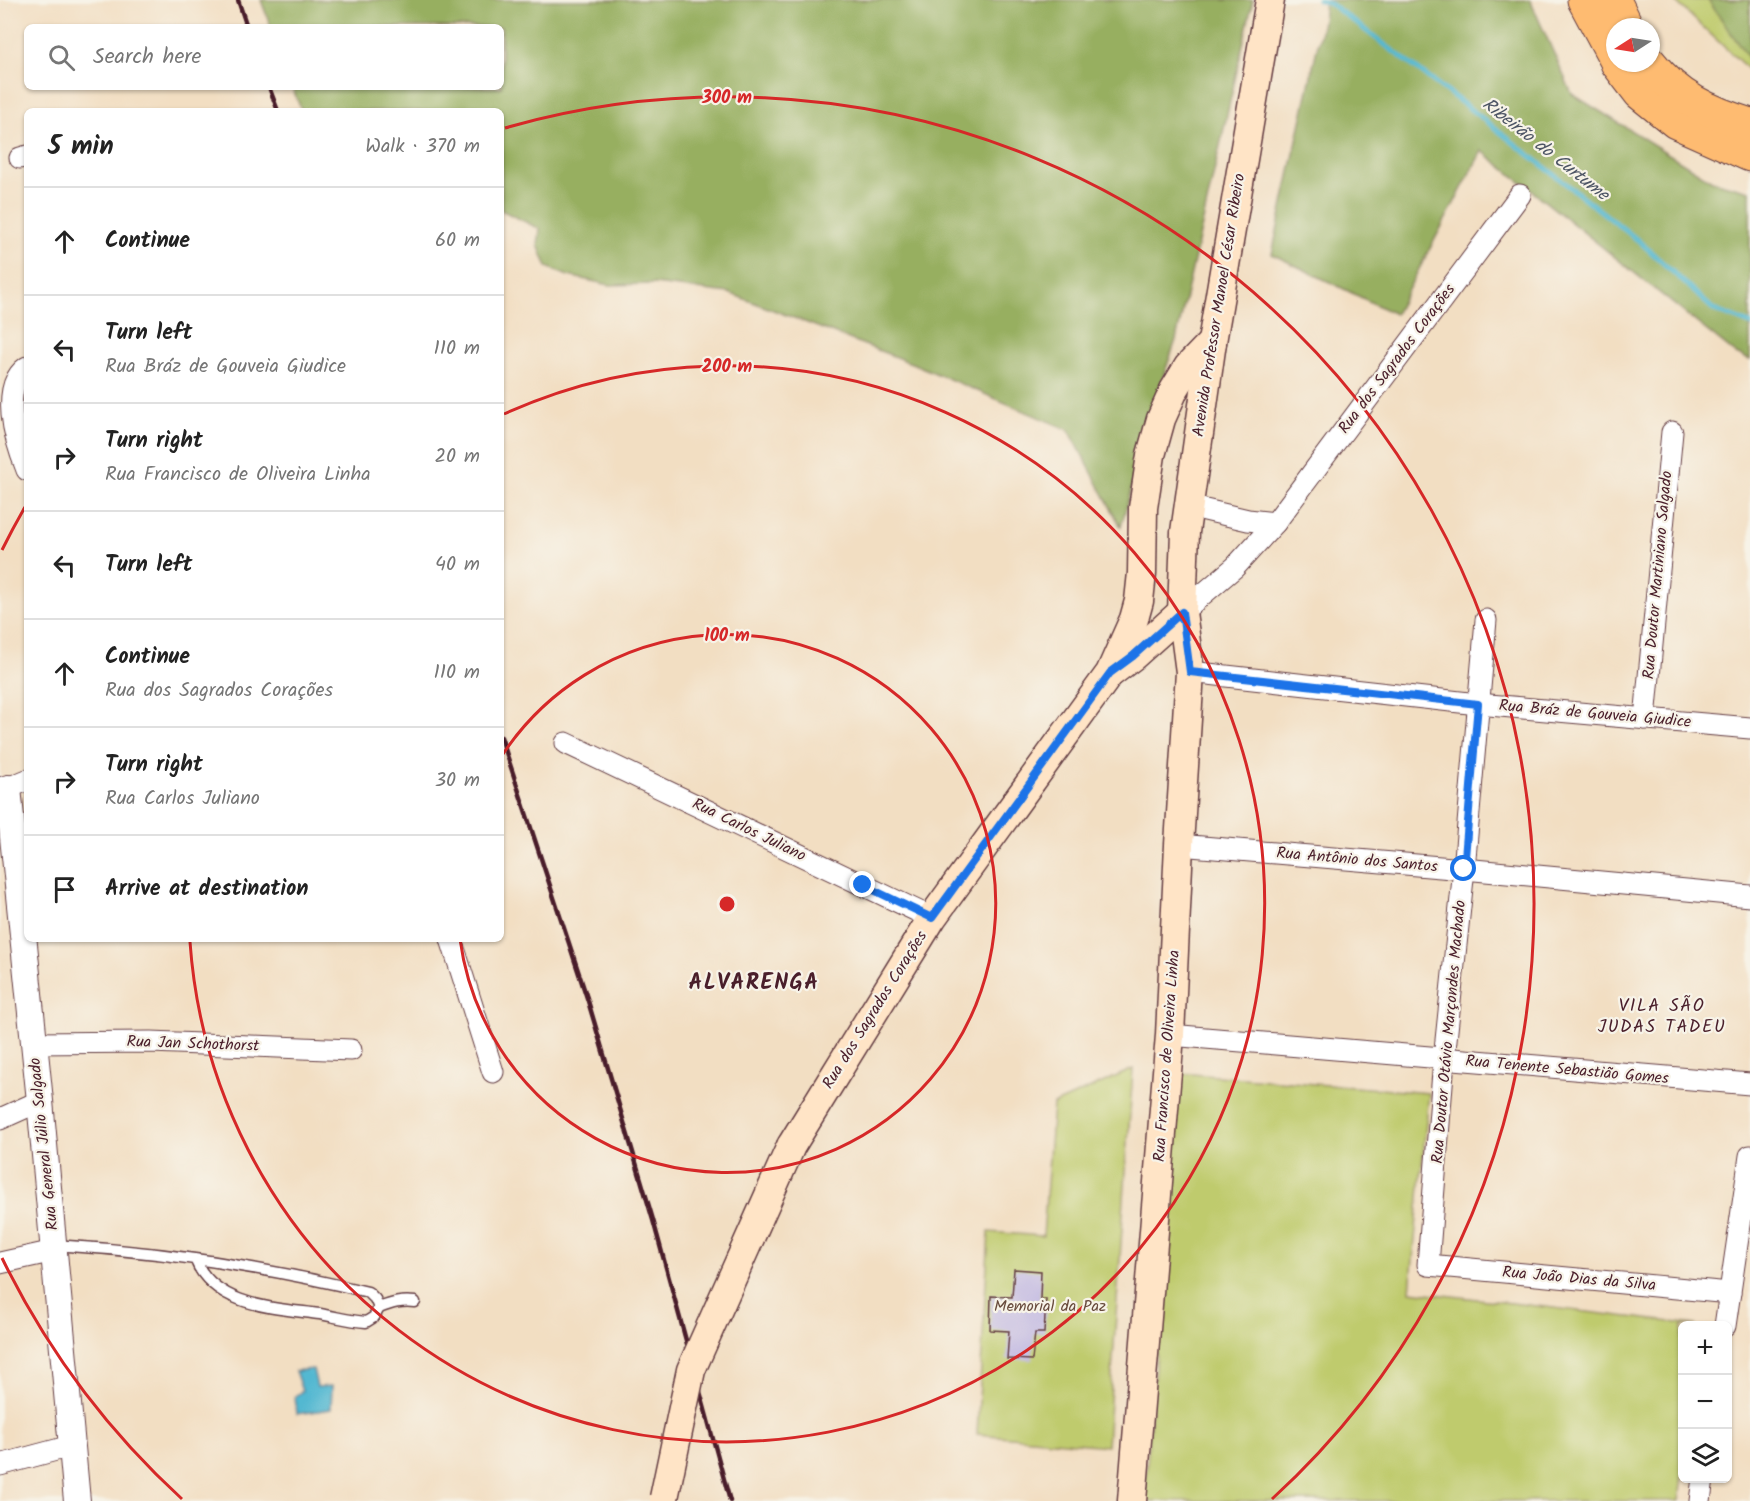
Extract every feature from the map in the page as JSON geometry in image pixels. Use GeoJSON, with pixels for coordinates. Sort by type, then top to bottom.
{"type":"FeatureCollection","features":[{"type":"Feature","properties":{"kind":"main road"},"geometry":{"type":"LineString","coordinates":[[1584,0],[1606,41]]}},
{"type":"Feature","properties":{"kind":"main road"},"geometry":{"type":"LineString","coordinates":[[1614,0],[1623,18]]}},
{"type":"Feature","properties":{"kind":"main road","name":"Avenida Professor Manoel César Ribeiro"},"geometry":{"type":"LineString","coordinates":[[1182,612],[1188,506],[1212,342],[1269,6]]}},
{"type":"Feature","properties":{"kind":"main road"},"geometry":{"type":"LineString","coordinates":[[1624,72],[1640,93],[1676,122],[1750,155]]}},
{"type":"Feature","properties":{"kind":"main road"},"geometry":{"type":"LineString","coordinates":[[1657,72],[1690,101],[1721,116],[1750,124]]}},
{"type":"Feature","properties":{"kind":"main road"},"geometry":{"type":"LineString","coordinates":[[1110,673],[1134,619],[1139,600],[1142,573],[1143,508],[1151,455],[1161,419],[1174,390],[1188,367],[1212,342]]}},
{"type":"Feature","properties":{"kind":"main road"},"geometry":{"type":"LineString","coordinates":[[1143,508],[1188,506]]}},
{"type":"Feature","properties":{"kind":"main road"},"geometry":{"type":"LineString","coordinates":[[1110,673],[1133,656],[1182,612]]}},
{"type":"Feature","properties":{"kind":"main road","name":"Rua Francisco de Oliveira Linha"},"geometry":{"type":"LineString","coordinates":[[1132,1501],[1170,1035],[1190,672],[1182,612]]}},
{"type":"Feature","properties":{"kind":"main road","name":"Rua dos Sagrados Corações"},"geometry":{"type":"LineString","coordinates":[[664,1499],[691,1370],[791,1146],[932,918],[1110,673]]}},
{"type":"Feature","properties":{"kind":"street","name":"Rua dos Sagrados Corações"},"geometry":{"type":"LineString","coordinates":[[1182,612],[1235,567],[1275,523],[1520,195]]}},
{"type":"Feature","properties":{"kind":"street"},"geometry":{"type":"LineString","coordinates":[[22,369],[8,381],[4,398],[5,416],[24,463]]}},
{"type":"Feature","properties":{"kind":"street","name":"Rua Doutor Martiniano Salgado"},"geometry":{"type":"LineString","coordinates":[[1645,718],[1672,432]]}},
{"type":"Feature","properties":{"kind":"street"},"geometry":{"type":"LineString","coordinates":[[1188,506],[1248,520],[1275,523]]}},
{"type":"Feature","properties":{"kind":"street","name":"Rua Doutor Otávio Marçondes Machado"},"geometry":{"type":"LineString","coordinates":[[1428,1264],[1444,1059],[1464,869],[1486,620]]}},
{"type":"Feature","properties":{"kind":"street","name":"Rua Bráz de Gouveia Giudice"},"geometry":{"type":"LineString","coordinates":[[1190,672],[1478,704],[1750,728]]}},
{"type":"Feature","properties":{"kind":"street","name":"Rua Carlos Juliano"},"geometry":{"type":"LineString","coordinates":[[566,743],[932,918]]}},
{"type":"Feature","properties":{"kind":"street","name":"Rua General Júlio Salgado"},"geometry":{"type":"LineString","coordinates":[[12,786],[24,926]]}},
{"type":"Feature","properties":{"kind":"street","name":"Rua Antônio dos Santos"},"geometry":{"type":"LineString","coordinates":[[1179,845],[1750,896]]}},
{"type":"Feature","properties":{"kind":"street","name":"Rua General Júlio Salgado"},"geometry":{"type":"LineString","coordinates":[[25,942],[77,1501]]}},
{"type":"Feature","properties":{"kind":"street"},"geometry":{"type":"LineString","coordinates":[[452,942],[493,1072]]}},
{"type":"Feature","properties":{"kind":"street","name":"Rua Tenente Sebastião Gomes"},"geometry":{"type":"LineString","coordinates":[[1170,1035],[1750,1084]]}},
{"type":"Feature","properties":{"kind":"street","name":"Rua Jan Schothorst"},"geometry":{"type":"LineString","coordinates":[[34,1043],[151,1042],[351,1050]]}},
{"type":"Feature","properties":{"kind":"street"},"geometry":{"type":"LineString","coordinates":[[0,1119],[40,1101]]}},
{"type":"Feature","properties":{"kind":"street"},"geometry":{"type":"LineString","coordinates":[[1726,1321],[1750,1156]]}},
{"type":"Feature","properties":{"kind":"street"},"geometry":{"type":"LineString","coordinates":[[0,1263],[54,1248]]}},
{"type":"Feature","properties":{"kind":"street","name":"Rua João Dias da Silva"},"geometry":{"type":"LineString","coordinates":[[1428,1264],[1730,1293]]}},
{"type":"Feature","properties":{"kind":"street"},"geometry":{"type":"LineString","coordinates":[[0,1465],[71,1446]]}},
{"type":"Feature","properties":{"kind":"street"},"geometry":{"type":"LineString","coordinates":[[1700,1501],[1702,1483]]}},
{"type":"Feature","properties":{"kind":"lane"},"geometry":{"type":"LineString","coordinates":[[54,1248],[103,1248],[195,1259],[288,1274],[368,1292],[375,1299],[379,1308]]}},
{"type":"Feature","properties":{"kind":"lane"},"geometry":{"type":"LineString","coordinates":[[195,1259],[199,1270],[220,1290],[232,1297],[264,1306],[366,1322],[374,1317],[379,1308],[391,1303],[415,1302]]}},
{"type":"Feature","properties":{"kind":"green space"},"geometry":{"type":"Polygon","coordinates":[[[261,0],[1253,0],[1176,340],[1152,409],[1121,527],[1069,430],[914,364],[729,293],[654,284],[610,285],[568,276],[547,267],[538,245],[540,229],[504,211],[504,108],[301,108],[293,90],[504,90],[504,24],[270,24],[261,0]]]}},
{"type":"Feature","properties":{"kind":"green space"},"geometry":{"type":"Polygon","coordinates":[[[1325,0],[1530,0],[1572,94],[1712,181],[1750,191],[1750,360],[1736,354],[1482,151],[1395,314],[1272,254],[1323,21],[1325,0]]]}},
{"type":"Feature","properties":{"kind":"green space"},"geometry":{"type":"Polygon","coordinates":[[[1674,0],[1750,0],[1750,71],[1674,0]]]}},
{"type":"Feature","properties":{"kind":"green space"},"geometry":{"type":"Polygon","coordinates":[[[1708,0],[1750,0],[1750,60],[1708,0]]]}},
{"type":"Feature","properties":{"kind":"green space","name":"Memorial da Paz"},"geometry":{"type":"Polygon","coordinates":[[[1133,1069],[1107,1446],[977,1434],[989,1232],[1043,1236],[1053,1105],[1133,1069]]]}},
{"type":"Feature","properties":{"kind":"green space"},"geometry":{"type":"Polygon","coordinates":[[[1179,1073],[1429,1093],[1410,1291],[1678,1323],[1678,1483],[1681,1483],[1679,1501],[1144,1501],[1179,1073]]]}},
{"type":"Feature","properties":{"kind":"water"},"geometry":{"type":"Polygon","coordinates":[[[313,1369],[317,1387],[332,1386],[331,1409],[297,1414],[295,1396],[302,1391],[295,1371],[313,1369]]]}},
{"type":"Feature","properties":{"kind":"building"},"geometry":{"type":"Polygon","coordinates":[[[1014,1269],[1041,1271],[1040,1299],[1046,1299],[1044,1333],[1035,1333],[1032,1360],[1007,1359],[1009,1331],[990,1330],[991,1296],[1012,1297],[1014,1269]]]}},
{"type":"Feature","properties":{"kind":"waterway","name":"Ribeirão do Curtume"},"geometry":{"type":"LineString","coordinates":[[1319,0],[1332,5],[1486,121],[1639,241],[1714,310],[1750,324]]}},
{"type":"Feature","properties":{"kind":"railway"},"geometry":{"type":"LineString","coordinates":[[238,0],[246,24]]}},
{"type":"Feature","properties":{"kind":"railway"},"geometry":{"type":"LineString","coordinates":[[270,90],[277,108]]}},
{"type":"Feature","properties":{"kind":"railway"},"geometry":{"type":"LineString","coordinates":[[504,746],[588,1001],[653,1220],[730,1501]]}},
{"type":"Feature","properties":{"kind":"district","name":"ALVARENGA"},"geometry":{"type":"Point","coordinates":[754,983]}},
{"type":"Feature","properties":{"kind":"district","name":"VILA SÃO JUDAS TADEU"},"geometry":{"type":"Point","coordinates":[1662,1016]}},
{"type":"Feature","properties":{"kind":"route"},"geometry":{"type":"LineString","coordinates":[[863,885],[932,918],[1110,673],[1133,656],[1182,612],[1190,672],[1478,704],[1464,869]]}}]}
